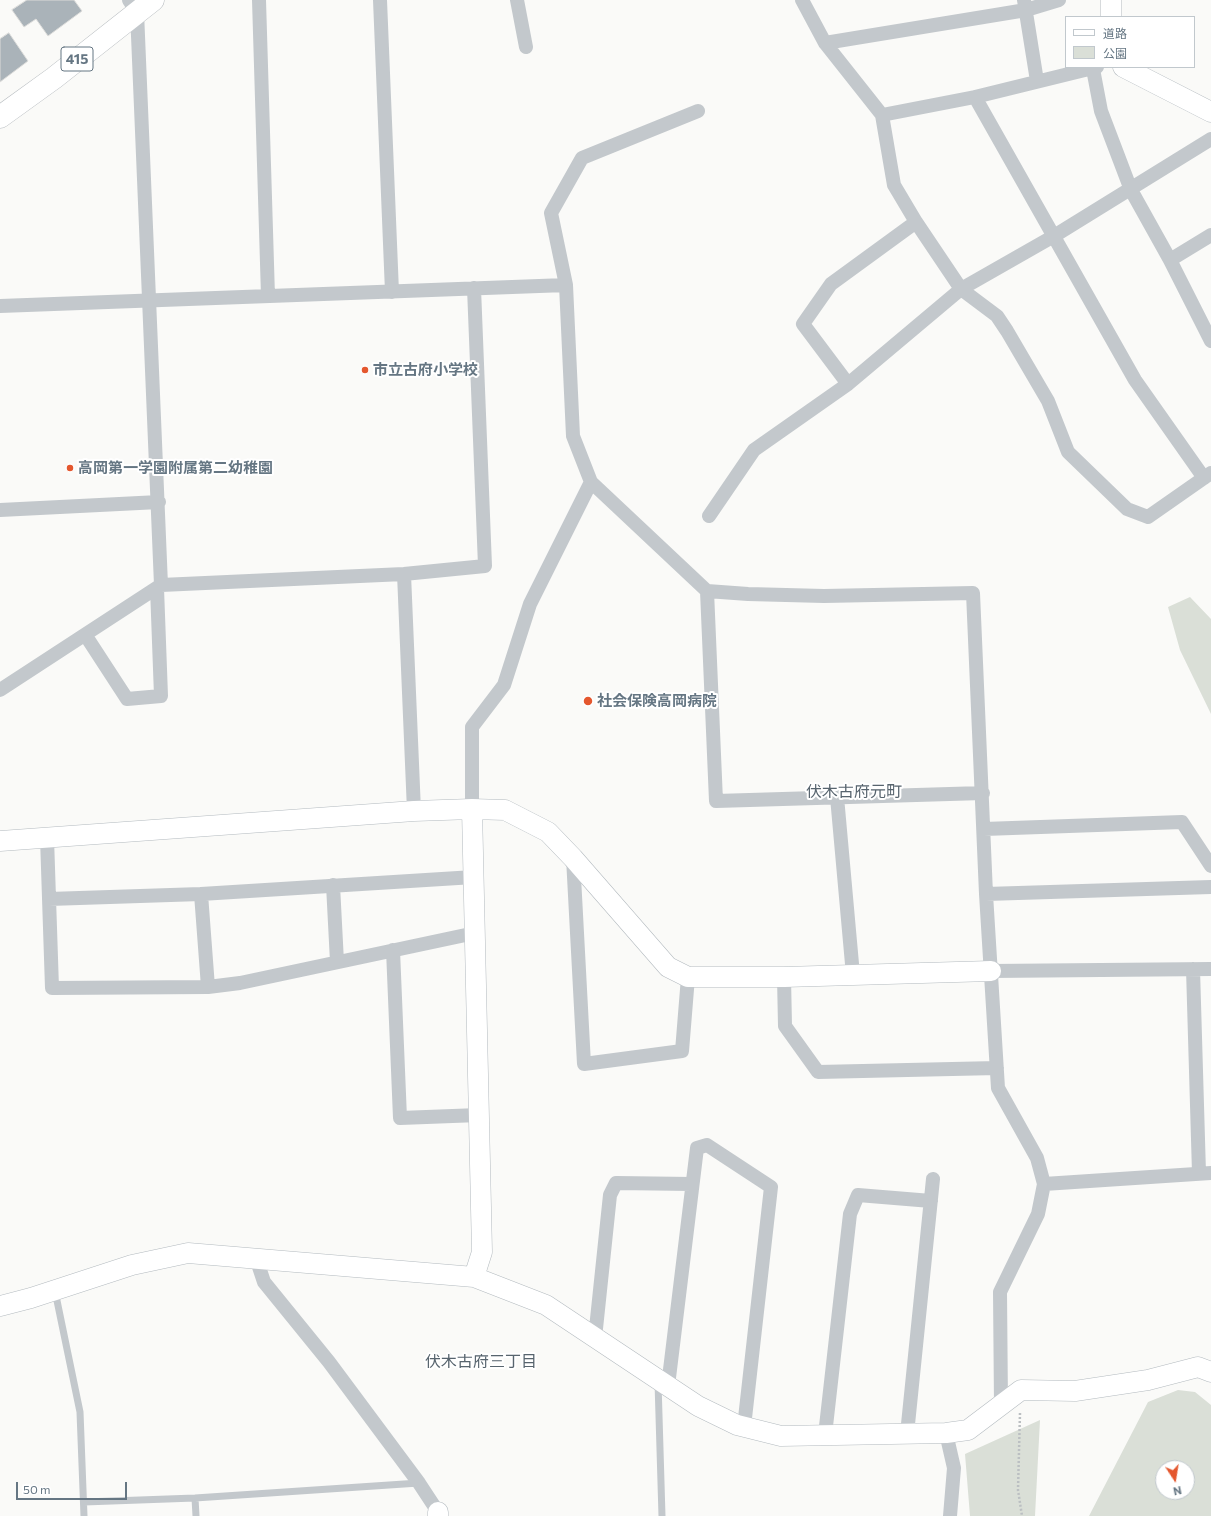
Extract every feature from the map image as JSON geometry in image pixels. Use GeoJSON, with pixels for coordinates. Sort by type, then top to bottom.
{"type":"FeatureCollection","features":[{"type":"Feature","properties":{"kind":"highway","name":"415"},"geometry":{"type":"LineString","coordinates":[[0,117],[54,78],[140,4]]}},
{"type":"Feature","properties":{"kind":"street"},"geometry":{"type":"LineString","coordinates":[[260,0],[268,296]]}},
{"type":"Feature","properties":{"kind":"street"},"geometry":{"type":"LineString","coordinates":[[380,0],[392,292]]}},
{"type":"Feature","properties":{"kind":"street"},"geometry":{"type":"LineString","coordinates":[[517,0],[526,47]]}},
{"type":"Feature","properties":{"kind":"street"},"geometry":{"type":"LineString","coordinates":[[802,0],[825,44],[882,115],[894,186],[961,289],[997,316],[1007,331],[1048,401],[1068,452],[1127,509],[1148,517],[1208,476],[1135,380],[975,96]]}},
{"type":"Feature","properties":{"kind":"street"},"geometry":{"type":"LineString","coordinates":[[825,44],[1025,5],[1059,0]]}},
{"type":"Feature","properties":{"kind":"street"},"geometry":{"type":"LineString","coordinates":[[1111,0],[1111,16]]}},
{"type":"Feature","properties":{"kind":"street"},"geometry":{"type":"LineString","coordinates":[[86,636],[127,699],[161,696],[159,502],[150,300],[140,4]]}},
{"type":"Feature","properties":{"kind":"street"},"geometry":{"type":"LineString","coordinates":[[1025,5],[1037,81]]}},
{"type":"Feature","properties":{"kind":"street"},"geometry":{"type":"LineString","coordinates":[[882,115],[975,96],[1095,68],[1101,111],[1131,190],[1210,336]]}},
{"type":"Feature","properties":{"kind":"street"},"geometry":{"type":"LineString","coordinates":[[1125,68],[1210,111]]}},
{"type":"Feature","properties":{"kind":"street"},"geometry":{"type":"LineString","coordinates":[[698,111],[582,158],[551,213],[566,285],[573,436],[591,482],[707,591],[748,594],[824,596],[973,593],[983,793],[986,894],[998,1088],[1037,1158],[1044,1184],[1038,1214],[1000,1292],[1001,1405]]}},
{"type":"Feature","properties":{"kind":"street"},"geometry":{"type":"LineString","coordinates":[[709,516],[754,450],[848,384],[961,289],[1131,190],[1211,139]]}},
{"type":"Feature","properties":{"kind":"street"},"geometry":{"type":"LineString","coordinates":[[848,384],[803,324],[831,284],[916,222]]}},
{"type":"Feature","properties":{"kind":"street"},"geometry":{"type":"LineString","coordinates":[[1170,260],[1211,235]]}},
{"type":"Feature","properties":{"kind":"street"},"geometry":{"type":"LineString","coordinates":[[0,306],[566,285]]}},
{"type":"Feature","properties":{"kind":"street"},"geometry":{"type":"LineString","coordinates":[[0,690],[86,636],[159,587],[404,574],[485,566],[474,288]]}},
{"type":"Feature","properties":{"kind":"street"},"geometry":{"type":"LineString","coordinates":[[474,1276],[482,1252],[472,809],[472,727],[504,685],[530,604],[591,482]]}},
{"type":"Feature","properties":{"kind":"street"},"geometry":{"type":"LineString","coordinates":[[0,510],[159,502]]}},
{"type":"Feature","properties":{"kind":"street"},"geometry":{"type":"LineString","coordinates":[[404,574],[414,811]]}},
{"type":"Feature","properties":{"kind":"street"},"geometry":{"type":"LineString","coordinates":[[707,591],[716,801],[983,793]]}},
{"type":"Feature","properties":{"kind":"street"},"geometry":{"type":"LineString","coordinates":[[837,797],[853,975]]}},
{"type":"Feature","properties":{"kind":"street"},"geometry":{"type":"LineString","coordinates":[[0,841],[414,811],[472,809],[505,810],[548,832],[573,858],[668,967],[688,977],[784,977],[991,971],[1211,969]]}},
{"type":"Feature","properties":{"kind":"street"},"geometry":{"type":"LineString","coordinates":[[984,829],[1182,822],[1211,866]]}},
{"type":"Feature","properties":{"kind":"street"},"geometry":{"type":"LineString","coordinates":[[47,838],[52,988],[208,987],[240,983],[475,932]]}},
{"type":"Feature","properties":{"kind":"street"},"geometry":{"type":"LineString","coordinates":[[573,858],[584,1064],[682,1051],[688,977]]}},
{"type":"Feature","properties":{"kind":"street"},"geometry":{"type":"LineString","coordinates":[[49,899],[202,894],[474,876]]}},
{"type":"Feature","properties":{"kind":"street"},"geometry":{"type":"LineString","coordinates":[[333,885],[337,962]]}},
{"type":"Feature","properties":{"kind":"street"},"geometry":{"type":"LineString","coordinates":[[986,894],[1211,887]]}},
{"type":"Feature","properties":{"kind":"street"},"geometry":{"type":"LineString","coordinates":[[202,894],[208,987]]}},
{"type":"Feature","properties":{"kind":"street"},"geometry":{"type":"LineString","coordinates":[[393,950],[400,1118],[479,1114]]}},
{"type":"Feature","properties":{"kind":"street"},"geometry":{"type":"LineString","coordinates":[[1044,1184],[1205,1173],[1193,969]]}},
{"type":"Feature","properties":{"kind":"street"},"geometry":{"type":"LineString","coordinates":[[784,977],[785,1026],[818,1072],[997,1068]]}},
{"type":"Feature","properties":{"kind":"street"},"geometry":{"type":"LineString","coordinates":[[663,1383],[696,1148],[707,1145],[771,1187],[744,1427]]}},
{"type":"Feature","properties":{"kind":"street"},"geometry":{"type":"LineString","coordinates":[[907,1434],[933,1179]]}},
{"type":"Feature","properties":{"kind":"street"},"geometry":{"type":"LineString","coordinates":[[595,1338],[610,1195],[616,1183],[692,1184]]}},
{"type":"Feature","properties":{"kind":"street"},"geometry":{"type":"LineString","coordinates":[[825,1435],[850,1214],[858,1195],[931,1201]]}},
{"type":"Feature","properties":{"kind":"street"},"geometry":{"type":"LineString","coordinates":[[0,1306],[132,1265],[188,1253],[474,1276],[546,1305],[698,1406],[744,1427],[781,1436],[946,1433],[968,1430],[1021,1390],[1075,1391],[1148,1380],[1198,1367],[1211,1372]]}},
{"type":"Feature","properties":{"kind":"street"},"geometry":{"type":"LineString","coordinates":[[256,1258],[264,1282],[329,1362],[419,1483],[438,1514]]}},
{"type":"Feature","properties":{"kind":"street"},"geometry":{"type":"LineString","coordinates":[[946,1433],[954,1468],[950,1516]]}},
{"type":"Feature","properties":{"kind":"lane"},"geometry":{"type":"LineString","coordinates":[[55,1290],[80,1412],[84,1516]]}},
{"type":"Feature","properties":{"kind":"lane"},"geometry":{"type":"LineString","coordinates":[[662,1516],[663,1383]]}},
{"type":"Feature","properties":{"kind":"lane"},"geometry":{"type":"LineString","coordinates":[[84,1502],[195,1498],[419,1483]]}},
{"type":"Feature","properties":{"kind":"lane"},"geometry":{"type":"LineString","coordinates":[[195,1498],[196,1516]]}},
{"type":"Feature","properties":{"kind":"path"},"geometry":{"type":"LineString","coordinates":[[1021,1390],[1018,1490],[1022,1516]]}},
{"type":"Feature","properties":{"kind":"green space"},"geometry":{"type":"Polygon","coordinates":[[[1190,597],[1211,619],[1211,714],[1180,650],[1168,607],[1190,597]]]}},
{"type":"Feature","properties":{"kind":"green space"},"geometry":{"type":"Polygon","coordinates":[[[1178,1390],[1195,1392],[1211,1405],[1211,1516],[1089,1516],[1148,1402],[1178,1390]]]}},
{"type":"Feature","properties":{"kind":"green space"},"geometry":{"type":"Polygon","coordinates":[[[1040,1420],[1035,1516],[970,1516],[965,1454],[1040,1420]]]}},
{"type":"Feature","properties":{"kind":"building"},"geometry":{"type":"Polygon","coordinates":[[[27,0],[74,0],[82,11],[48,36],[36,19],[24,27],[12,10],[27,0]]]}},
{"type":"Feature","properties":{"kind":"building"},"geometry":{"type":"Polygon","coordinates":[[[9,33],[28,61],[0,82],[0,39],[9,33]]]}},
{"type":"Feature","properties":{"kind":"place","name":"市立古府小学校"},"geometry":{"type":"Point","coordinates":[365,370]}},
{"type":"Feature","properties":{"kind":"place","name":"高岡第一学園附属第二幼稚園"},"geometry":{"type":"Point","coordinates":[70,468]}},
{"type":"Feature","properties":{"kind":"place","name":"社会保険高岡病院"},"geometry":{"type":"Point","coordinates":[588,701]}},
{"type":"Feature","properties":{"kind":"district","name":"伏木古府元町"},"geometry":{"type":"Point","coordinates":[854,792]}},
{"type":"Feature","properties":{"kind":"district","name":"伏木古府三丁目"},"geometry":{"type":"Point","coordinates":[481,1362]}}]}
